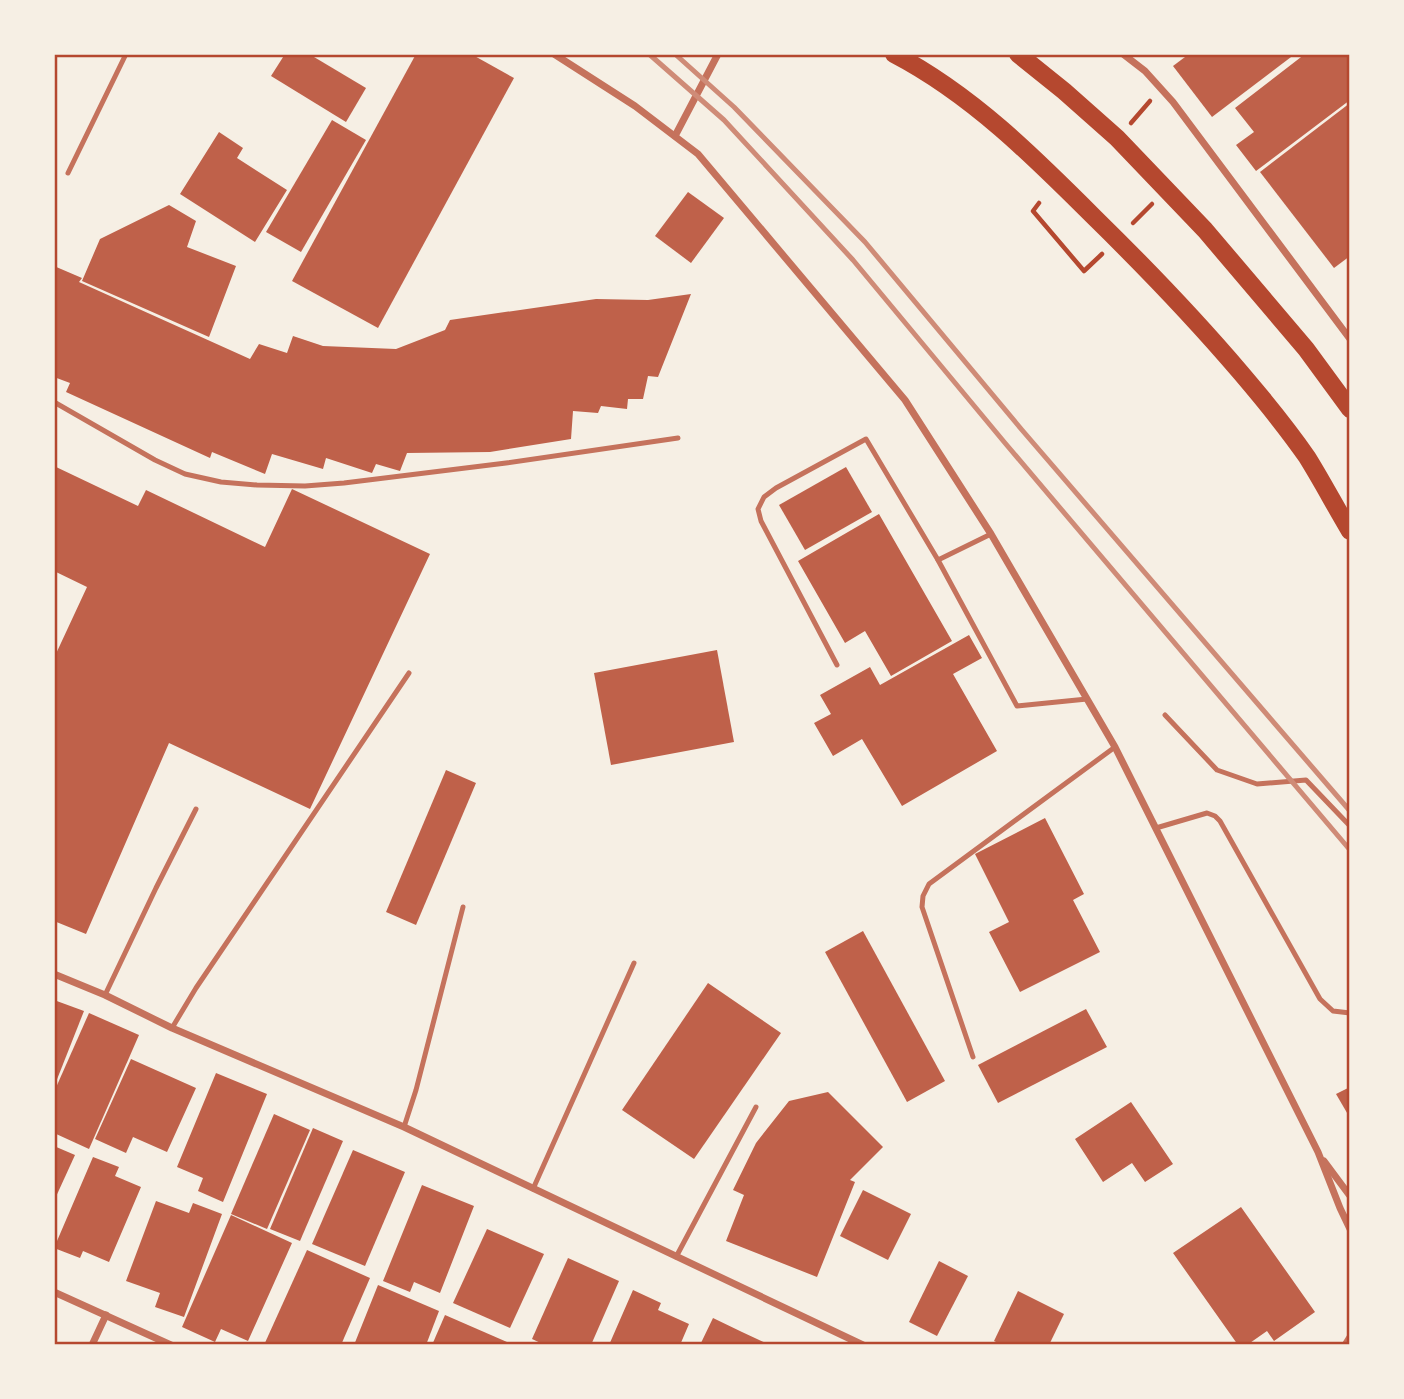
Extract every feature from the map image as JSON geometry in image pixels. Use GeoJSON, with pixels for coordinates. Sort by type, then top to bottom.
{"type":"FeatureCollection","features":[{"type":"Feature","properties":{"kind":"main road"},"geometry":{"type":"LineString","coordinates":[[894,54],[923,70],[975,106],[1057,179],[1152,274],[1267,403],[1306,457],[1350,531]]}},
{"type":"Feature","properties":{"kind":"main road"},"geometry":{"type":"LineString","coordinates":[[1018,54],[1117,138],[1205,230],[1306,349],[1350,409]]}},
{"type":"Feature","properties":{"kind":"street"},"geometry":{"type":"LineString","coordinates":[[554,54],[635,106],[698,154],[905,400],[991,534],[1115,747],[1318,1152],[1350,1229]]}},
{"type":"Feature","properties":{"kind":"street"},"geometry":{"type":"LineString","coordinates":[[675,136],[718,54]]}},
{"type":"Feature","properties":{"kind":"street"},"geometry":{"type":"LineString","coordinates":[[1124,54],[1145,71],[1173,102],[1350,339]]}},
{"type":"Feature","properties":{"kind":"street"},"geometry":{"type":"LineString","coordinates":[[54,974],[105,995],[172,1028],[404,1127],[863,1345]]}},
{"type":"Feature","properties":{"kind":"street"},"geometry":{"type":"LineString","coordinates":[[1318,1152],[1350,1196]]}},
{"type":"Feature","properties":{"kind":"street"},"geometry":{"type":"LineString","coordinates":[[54,1292],[171,1345]]}},
{"type":"Feature","properties":{"kind":"street"},"geometry":{"type":"LineString","coordinates":[[92,1345],[106,1315]]}},
{"type":"Feature","properties":{"kind":"street"},"geometry":{"type":"LineString","coordinates":[[1345,1345],[1350,1337]]}},
{"type":"Feature","properties":{"kind":"lane"},"geometry":{"type":"LineString","coordinates":[[68,173],[126,54]]}},
{"type":"Feature","properties":{"kind":"lane"},"geometry":{"type":"LineString","coordinates":[[54,402],[155,460],[185,474],[221,482],[257,485],[305,486],[344,483],[678,438]]}},
{"type":"Feature","properties":{"kind":"lane"},"geometry":{"type":"LineString","coordinates":[[837,665],[761,521],[758,509],[764,497],[776,488],[866,439],[938,560],[1017,706],[1087,699]]}},
{"type":"Feature","properties":{"kind":"lane"},"geometry":{"type":"LineString","coordinates":[[938,560],[991,534]]}},
{"type":"Feature","properties":{"kind":"lane"},"geometry":{"type":"LineString","coordinates":[[172,1028],[196,988],[409,673]]}},
{"type":"Feature","properties":{"kind":"lane"},"geometry":{"type":"LineString","coordinates":[[1165,715],[1217,770],[1257,784],[1306,780],[1350,826]]}},
{"type":"Feature","properties":{"kind":"lane"},"geometry":{"type":"LineString","coordinates":[[973,1057],[922,906],[923,896],[929,884],[1115,747]]}},
{"type":"Feature","properties":{"kind":"lane"},"geometry":{"type":"LineString","coordinates":[[105,995],[196,809]]}},
{"type":"Feature","properties":{"kind":"lane"},"geometry":{"type":"LineString","coordinates":[[1156,828],[1207,813],[1215,816],[1320,999],[1334,1011],[1350,1013]]}},
{"type":"Feature","properties":{"kind":"lane"},"geometry":{"type":"LineString","coordinates":[[404,1127],[463,907]]}},
{"type":"Feature","properties":{"kind":"lane"},"geometry":{"type":"LineString","coordinates":[[533,1189],[634,963]]}},
{"type":"Feature","properties":{"kind":"lane"},"geometry":{"type":"LineString","coordinates":[[676,1257],[757,1107]]}},
{"type":"Feature","properties":{"kind":"path"},"geometry":{"type":"LineString","coordinates":[[1139,115],[1147,104]]}},
{"type":"Feature","properties":{"kind":"path"},"geometry":{"type":"LineString","coordinates":[[1039,203],[1033,211],[1084,271]]}},
{"type":"Feature","properties":{"kind":"building"},"geometry":{"type":"Polygon","coordinates":[[[285,54],[309,54],[366,88],[346,122],[271,76],[285,54]]]}},
{"type":"Feature","properties":{"kind":"building"},"geometry":{"type":"Polygon","coordinates":[[[416,54],[471,54],[514,78],[378,328],[292,281],[416,54]]]}},
{"type":"Feature","properties":{"kind":"building"},"geometry":{"type":"Polygon","coordinates":[[[1189,54],[1295,54],[1212,117],[1173,66],[1189,54]]]}},
{"type":"Feature","properties":{"kind":"building"},"geometry":{"type":"Polygon","coordinates":[[[1305,54],[1350,54],[1350,100],[1256,171],[1236,145],[1254,132],[1235,108],[1305,54]]]}},
{"type":"Feature","properties":{"kind":"building"},"geometry":{"type":"Polygon","coordinates":[[[1350,103],[1350,256],[1334,268],[1260,172],[1350,103]]]}},
{"type":"Feature","properties":{"kind":"building"},"geometry":{"type":"Polygon","coordinates":[[[332,120],[366,140],[301,252],[266,232],[332,120]]]}},
{"type":"Feature","properties":{"kind":"building"},"geometry":{"type":"Polygon","coordinates":[[[219,132],[243,148],[237,158],[287,190],[255,242],[180,194],[219,132]]]}},
{"type":"Feature","properties":{"kind":"building"},"geometry":{"type":"Polygon","coordinates":[[[688,192],[724,218],[691,263],[655,236],[688,192]]]}},
{"type":"Feature","properties":{"kind":"building"},"geometry":{"type":"Polygon","coordinates":[[[169,205],[196,221],[187,247],[236,266],[209,337],[82,281],[100,239],[169,205]]]}},
{"type":"Feature","properties":{"kind":"building"},"geometry":{"type":"Polygon","coordinates":[[[54,266],[82,278],[79,282],[250,359],[259,344],[287,353],[293,336],[323,346],[396,349],[445,330],[450,320],[596,299],[648,300],[691,294],[658,377],[648,376],[643,399],[628,399],[627,409],[601,406],[598,413],[573,411],[571,439],[490,452],[407,453],[400,471],[376,464],[372,473],[326,458],[323,469],[272,454],[265,474],[212,452],[210,458],[66,392],[70,383],[54,377],[54,266]]]}},
{"type":"Feature","properties":{"kind":"building"},"geometry":{"type":"Polygon","coordinates":[[[54,466],[138,506],[146,490],[265,547],[292,489],[430,554],[310,809],[169,743],[86,934],[54,921],[54,658],[87,587],[54,571],[54,466]]]}},
{"type":"Feature","properties":{"kind":"building"},"geometry":{"type":"Polygon","coordinates":[[[846,467],[872,512],[805,550],[779,505],[846,467]]]}},
{"type":"Feature","properties":{"kind":"building"},"geometry":{"type":"Polygon","coordinates":[[[879,514],[952,641],[891,676],[865,631],[845,643],[798,561],[879,514]]]}},
{"type":"Feature","properties":{"kind":"building"},"geometry":{"type":"Polygon","coordinates":[[[969,635],[982,658],[953,674],[997,751],[902,806],[862,739],[833,756],[814,723],[831,714],[820,695],[870,667],[880,685],[969,635]]]}},
{"type":"Feature","properties":{"kind":"building"},"geometry":{"type":"Polygon","coordinates":[[[717,650],[734,742],[611,765],[594,673],[717,650]]]}},
{"type":"Feature","properties":{"kind":"building"},"geometry":{"type":"Polygon","coordinates":[[[446,770],[476,783],[416,925],[386,912],[446,770]]]}},
{"type":"Feature","properties":{"kind":"building"},"geometry":{"type":"Polygon","coordinates":[[[1045,818],[1084,894],[1073,900],[1100,952],[1020,992],[989,932],[1009,922],[975,854],[1045,818]]]}},
{"type":"Feature","properties":{"kind":"building"},"geometry":{"type":"Polygon","coordinates":[[[863,931],[945,1081],[907,1102],[825,952],[863,931]]]}},
{"type":"Feature","properties":{"kind":"building"},"geometry":{"type":"Polygon","coordinates":[[[708,983],[781,1033],[694,1159],[622,1110],[708,983]]]}},
{"type":"Feature","properties":{"kind":"building"},"geometry":{"type":"Polygon","coordinates":[[[54,1000],[84,1011],[54,1087],[54,1000]]]}},
{"type":"Feature","properties":{"kind":"building"},"geometry":{"type":"Polygon","coordinates":[[[1086,1009],[1107,1047],[998,1103],[978,1065],[1086,1009]]]}},
{"type":"Feature","properties":{"kind":"building"},"geometry":{"type":"Polygon","coordinates":[[[89,1013],[139,1035],[89,1149],[54,1133],[54,1092],[89,1013]]]}},
{"type":"Feature","properties":{"kind":"building"},"geometry":{"type":"Polygon","coordinates":[[[131,1059],[196,1088],[167,1152],[133,1137],[126,1153],[95,1139],[131,1059]]]}},
{"type":"Feature","properties":{"kind":"building"},"geometry":{"type":"Polygon","coordinates":[[[216,1073],[267,1094],[223,1202],[198,1191],[203,1178],[177,1167],[216,1073]]]}},
{"type":"Feature","properties":{"kind":"building"},"geometry":{"type":"Polygon","coordinates":[[[1350,1087],[1350,1118],[1336,1094],[1350,1087]]]}},
{"type":"Feature","properties":{"kind":"building"},"geometry":{"type":"Polygon","coordinates":[[[828,1092],[883,1147],[850,1180],[855,1182],[817,1277],[726,1241],[744,1195],[733,1190],[756,1143],[789,1101],[828,1092]]]}},
{"type":"Feature","properties":{"kind":"building"},"geometry":{"type":"Polygon","coordinates":[[[1131,1102],[1173,1164],[1145,1182],[1132,1163],[1103,1182],[1075,1139],[1131,1102]]]}},
{"type":"Feature","properties":{"kind":"building"},"geometry":{"type":"Polygon","coordinates":[[[274,1114],[310,1130],[267,1229],[231,1214],[274,1114]]]}},
{"type":"Feature","properties":{"kind":"building"},"geometry":{"type":"Polygon","coordinates":[[[313,1128],[343,1141],[300,1241],[270,1229],[313,1128]]]}},
{"type":"Feature","properties":{"kind":"building"},"geometry":{"type":"Polygon","coordinates":[[[54,1146],[75,1155],[54,1201],[54,1146]]]}},
{"type":"Feature","properties":{"kind":"building"},"geometry":{"type":"Polygon","coordinates":[[[353,1150],[405,1172],[365,1266],[312,1244],[353,1150]]]}},
{"type":"Feature","properties":{"kind":"building"},"geometry":{"type":"Polygon","coordinates":[[[93,1157],[119,1167],[115,1176],[141,1187],[109,1262],[83,1251],[80,1258],[54,1248],[93,1157]]]}},
{"type":"Feature","properties":{"kind":"building"},"geometry":{"type":"Polygon","coordinates":[[[422,1185],[474,1206],[440,1293],[414,1282],[410,1292],[383,1281],[422,1185]]]}},
{"type":"Feature","properties":{"kind":"building"},"geometry":{"type":"Polygon","coordinates":[[[863,1190],[911,1214],[888,1260],[840,1236],[863,1190]]]}},
{"type":"Feature","properties":{"kind":"building"},"geometry":{"type":"Polygon","coordinates":[[[156,1201],[189,1213],[193,1203],[222,1214],[184,1317],[155,1307],[160,1293],[126,1281],[156,1201]]]}},
{"type":"Feature","properties":{"kind":"building"},"geometry":{"type":"Polygon","coordinates":[[[1241,1207],[1315,1312],[1274,1341],[1267,1331],[1247,1345],[1238,1345],[1173,1253],[1241,1207]]]}},
{"type":"Feature","properties":{"kind":"building"},"geometry":{"type":"Polygon","coordinates":[[[231,1215],[292,1243],[248,1341],[221,1329],[215,1342],[182,1327],[231,1215]]]}},
{"type":"Feature","properties":{"kind":"building"},"geometry":{"type":"Polygon","coordinates":[[[487,1229],[544,1254],[510,1328],[453,1303],[487,1229]]]}},
{"type":"Feature","properties":{"kind":"building"},"geometry":{"type":"Polygon","coordinates":[[[307,1250],[370,1278],[341,1345],[264,1345],[307,1250]]]}},
{"type":"Feature","properties":{"kind":"building"},"geometry":{"type":"Polygon","coordinates":[[[568,1258],[619,1281],[591,1345],[545,1345],[532,1339],[568,1258]]]}},
{"type":"Feature","properties":{"kind":"building"},"geometry":{"type":"Polygon","coordinates":[[[939,1261],[968,1276],[937,1336],[909,1322],[939,1261]]]}},
{"type":"Feature","properties":{"kind":"building"},"geometry":{"type":"Polygon","coordinates":[[[378,1285],[439,1311],[426,1345],[354,1345],[378,1285]]]}},
{"type":"Feature","properties":{"kind":"building"},"geometry":{"type":"Polygon","coordinates":[[[633,1290],[661,1303],[658,1310],[689,1324],[680,1345],[609,1345],[633,1290]]]}},
{"type":"Feature","properties":{"kind":"building"},"geometry":{"type":"Polygon","coordinates":[[[1018,1291],[1064,1314],[1049,1345],[1002,1345],[994,1341],[1018,1291]]]}},
{"type":"Feature","properties":{"kind":"building"},"geometry":{"type":"Polygon","coordinates":[[[445,1315],[507,1342],[506,1345],[432,1345],[445,1315]]]}},
{"type":"Feature","properties":{"kind":"building"},"geometry":{"type":"Polygon","coordinates":[[[713,1318],[742,1332],[770,1345],[700,1345],[713,1318]]]}},
{"type":"Feature","properties":{"kind":"railway"},"geometry":{"type":"LineString","coordinates":[[649,54],[724,120],[853,260],[1350,850]]}},
{"type":"Feature","properties":{"kind":"railway"},"geometry":{"type":"LineString","coordinates":[[675,54],[734,107],[865,242],[1022,430],[1350,811]]}}]}
